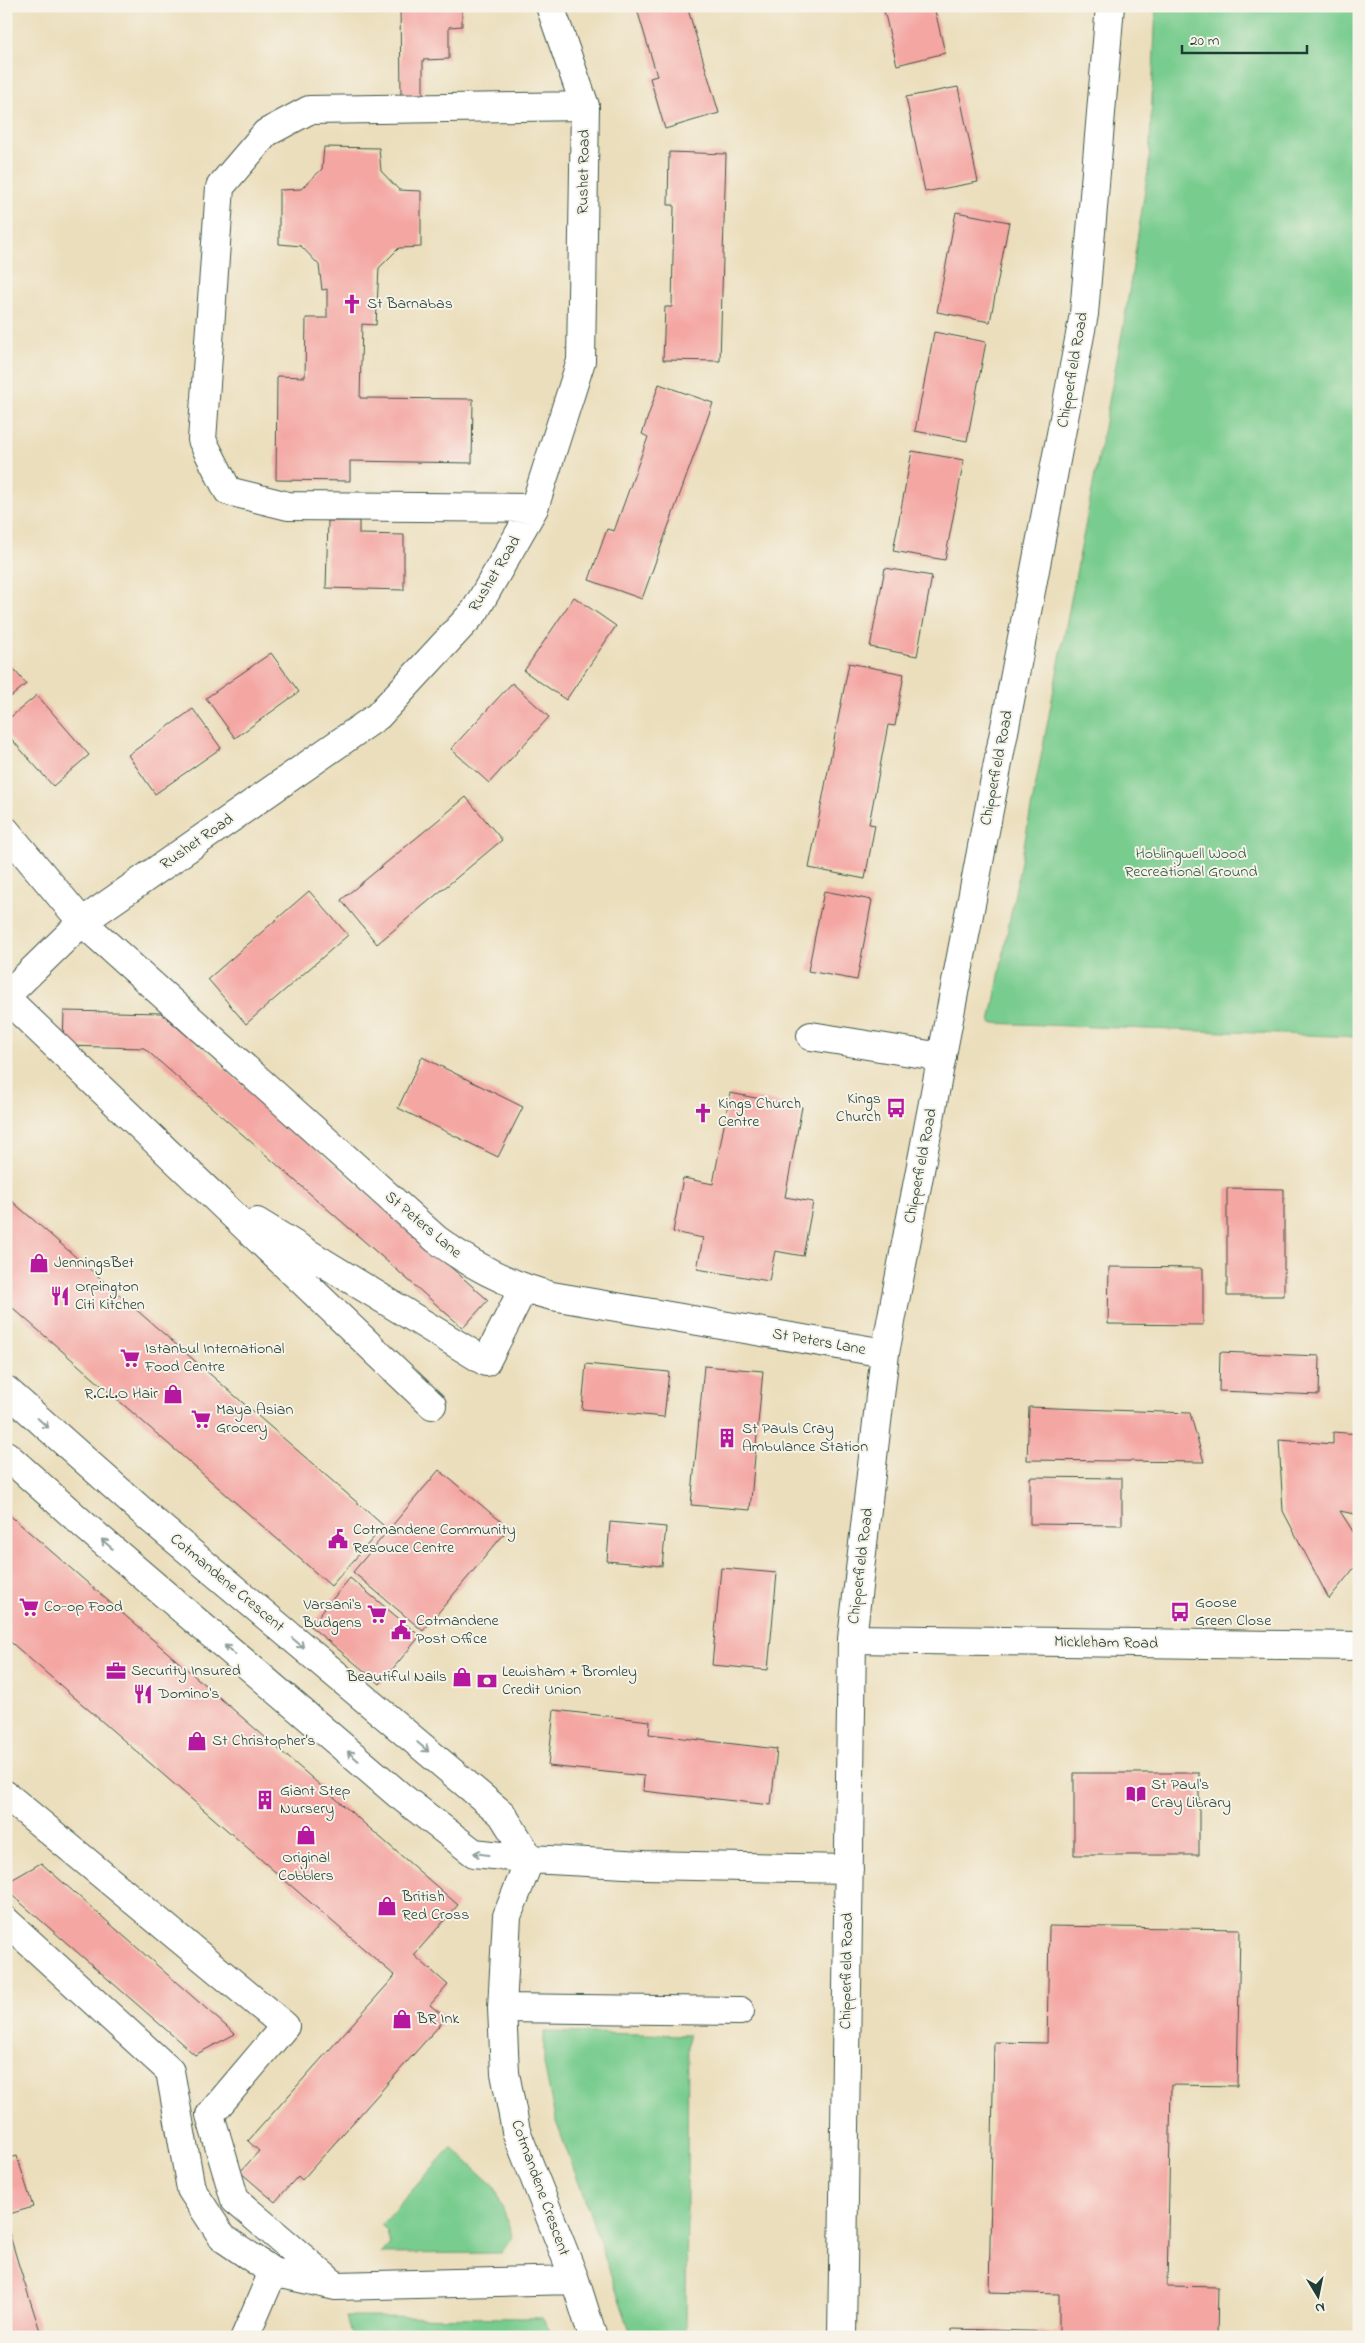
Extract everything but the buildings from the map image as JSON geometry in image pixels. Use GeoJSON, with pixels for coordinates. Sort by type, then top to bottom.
{"type":"FeatureCollection","features":[{"type":"Feature","properties":{"kind":"street","name":"Rushet Road"},"geometry":{"type":"LineString","coordinates":[[6,997],[82,922],[378,716],[475,611],[534,508],[581,361],[585,106],[550,6]]}},
{"type":"Feature","properties":{"kind":"street","name":"Chipperfield Road"},"geometry":{"type":"LineString","coordinates":[[842,2337],[852,1639],[885,1353],[1084,314],[1110,6]]}},
{"type":"Feature","properties":{"kind":"street"},"geometry":{"type":"LineString","coordinates":[[534,508],[288,506],[228,491],[202,440],[220,187],[266,133],[309,110],[585,106]]}},
{"type":"Feature","properties":{"kind":"street","name":"St Peters Lane"},"geometry":{"type":"LineString","coordinates":[[6,832],[82,922],[436,1239],[463,1259],[492,1276],[523,1289],[582,1302],[885,1353]]}},
{"type":"Feature","properties":{"kind":"street"},"geometry":{"type":"LineString","coordinates":[[6,997],[432,1405]]}},
{"type":"Feature","properties":{"kind":"street"},"geometry":{"type":"LineString","coordinates":[[811,1036],[942,1057]]}},
{"type":"Feature","properties":{"kind":"street"},"geometry":{"type":"LineString","coordinates":[[212,1194],[486,1362],[523,1289]]}},
{"type":"Feature","properties":{"kind":"street","name":"Cotmandene Crescent"},"geometry":{"type":"LineString","coordinates":[[6,1390],[152,1520],[502,1814],[530,1859],[507,1916],[502,2008],[505,2072],[516,2131],[575,2280],[593,2337]]}},
{"type":"Feature","properties":{"kind":"street"},"geometry":{"type":"LineString","coordinates":[[6,1455],[84,1525],[399,1795],[474,1853],[530,1859],[644,1865],[849,1869]]}},
{"type":"Feature","properties":{"kind":"street","name":"Mickleham Road"},"geometry":{"type":"LineString","coordinates":[[852,1639],[1359,1646]]}},
{"type":"Feature","properties":{"kind":"street"},"geometry":{"type":"LineString","coordinates":[[6,1795],[285,2026],[210,2114],[235,2200],[336,2286]]}},
{"type":"Feature","properties":{"kind":"street"},"geometry":{"type":"LineString","coordinates":[[6,1921],[170,2071],[191,2189],[223,2238],[274,2272],[336,2286],[575,2280]]}},
{"type":"Feature","properties":{"kind":"street"},"geometry":{"type":"LineString","coordinates":[[502,2008],[740,2010]]}},
{"type":"Feature","properties":{"kind":"street"},"geometry":{"type":"LineString","coordinates":[[245,2337],[274,2272]]}},
{"type":"Feature","properties":{"kind":"green space","name":"Hoblingwell Wood Recreational Ground"},"geometry":{"type":"Polygon","coordinates":[[[1156,6],[1359,6],[1359,1037],[990,1023],[1124,323],[1149,165],[1156,6]]]}},
{"type":"Feature","properties":{"kind":"green space"},"geometry":{"type":"Polygon","coordinates":[[[544,2032],[688,2035],[686,2337],[632,2337],[587,2205],[555,2119],[544,2064],[544,2032]]]}},
{"type":"Feature","properties":{"kind":"green space"},"geometry":{"type":"Polygon","coordinates":[[[451,2147],[495,2187],[513,2237],[501,2253],[381,2254],[390,2244],[387,2231],[381,2225],[451,2147]]]}},
{"type":"Feature","properties":{"kind":"green space"},"geometry":{"type":"Polygon","coordinates":[[[346,2317],[542,2318],[554,2337],[352,2337],[346,2317]]]}},
{"type":"Feature","properties":{"kind":"place","name":"St Barnabas"},"geometry":{"type":"Point","coordinates":[352,304]}},
{"type":"Feature","properties":{"kind":"place","name":"Kings Church"},"geometry":{"type":"Point","coordinates":[896,1108]}},
{"type":"Feature","properties":{"kind":"place","name":"Kings Church Centre"},"geometry":{"type":"Point","coordinates":[703,1113]}},
{"type":"Feature","properties":{"kind":"place","name":"JenningsBet"},"geometry":{"type":"Point","coordinates":[39,1263]}},
{"type":"Feature","properties":{"kind":"place","name":"Orpington Citi Kitchen"},"geometry":{"type":"Point","coordinates":[60,1296]}},
{"type":"Feature","properties":{"kind":"place","name":"Istanbul International Food Centre"},"geometry":{"type":"Point","coordinates":[130,1358]}},
{"type":"Feature","properties":{"kind":"place","name":"R.C.L.O Hair"},"geometry":{"type":"Point","coordinates":[173,1394]}},
{"type":"Feature","properties":{"kind":"place","name":"Maya Asian Grocery"},"geometry":{"type":"Point","coordinates":[201,1419]}},
{"type":"Feature","properties":{"kind":"place","name":"St Pauls Cray Ambulance Station"},"geometry":{"type":"Point","coordinates":[727,1438]}},
{"type":"Feature","properties":{"kind":"place","name":"Cotmandene Community Resouce Centre"},"geometry":{"type":"Point","coordinates":[338,1539]}},
{"type":"Feature","properties":{"kind":"place","name":"Co-op Food"},"geometry":{"type":"Point","coordinates":[29,1607]}},
{"type":"Feature","properties":{"kind":"place","name":"Goose Green Close"},"geometry":{"type":"Point","coordinates":[1180,1612]}},
{"type":"Feature","properties":{"kind":"place","name":"Varsani's Budgens"},"geometry":{"type":"Point","coordinates":[377,1614]}},
{"type":"Feature","properties":{"kind":"place","name":"Cotmandene Post Office"},"geometry":{"type":"Point","coordinates":[401,1630]}},
{"type":"Feature","properties":{"kind":"place","name":"Security Insured"},"geometry":{"type":"Point","coordinates":[116,1671]}},
{"type":"Feature","properties":{"kind":"place","name":"Beautiful Nails"},"geometry":{"type":"Point","coordinates":[462,1677]}},
{"type":"Feature","properties":{"kind":"place","name":"Lewisham + Bromley Credit Union"},"geometry":{"type":"Point","coordinates":[487,1681]}},
{"type":"Feature","properties":{"kind":"place","name":"Domino's"},"geometry":{"type":"Point","coordinates":[143,1694]}},
{"type":"Feature","properties":{"kind":"place","name":"St Christopher’s"},"geometry":{"type":"Point","coordinates":[197,1741]}},
{"type":"Feature","properties":{"kind":"place","name":"St Paul's Cray Library"},"geometry":{"type":"Point","coordinates":[1136,1794]}},
{"type":"Feature","properties":{"kind":"place","name":"Giant Step Nursery"},"geometry":{"type":"Point","coordinates":[265,1800]}},
{"type":"Feature","properties":{"kind":"place","name":"Original Cobblers"},"geometry":{"type":"Point","coordinates":[306,1835]}},
{"type":"Feature","properties":{"kind":"place","name":"British Red Cross"},"geometry":{"type":"Point","coordinates":[387,1906]}},
{"type":"Feature","properties":{"kind":"place","name":"BR Ink"},"geometry":{"type":"Point","coordinates":[402,2019]}}]}
